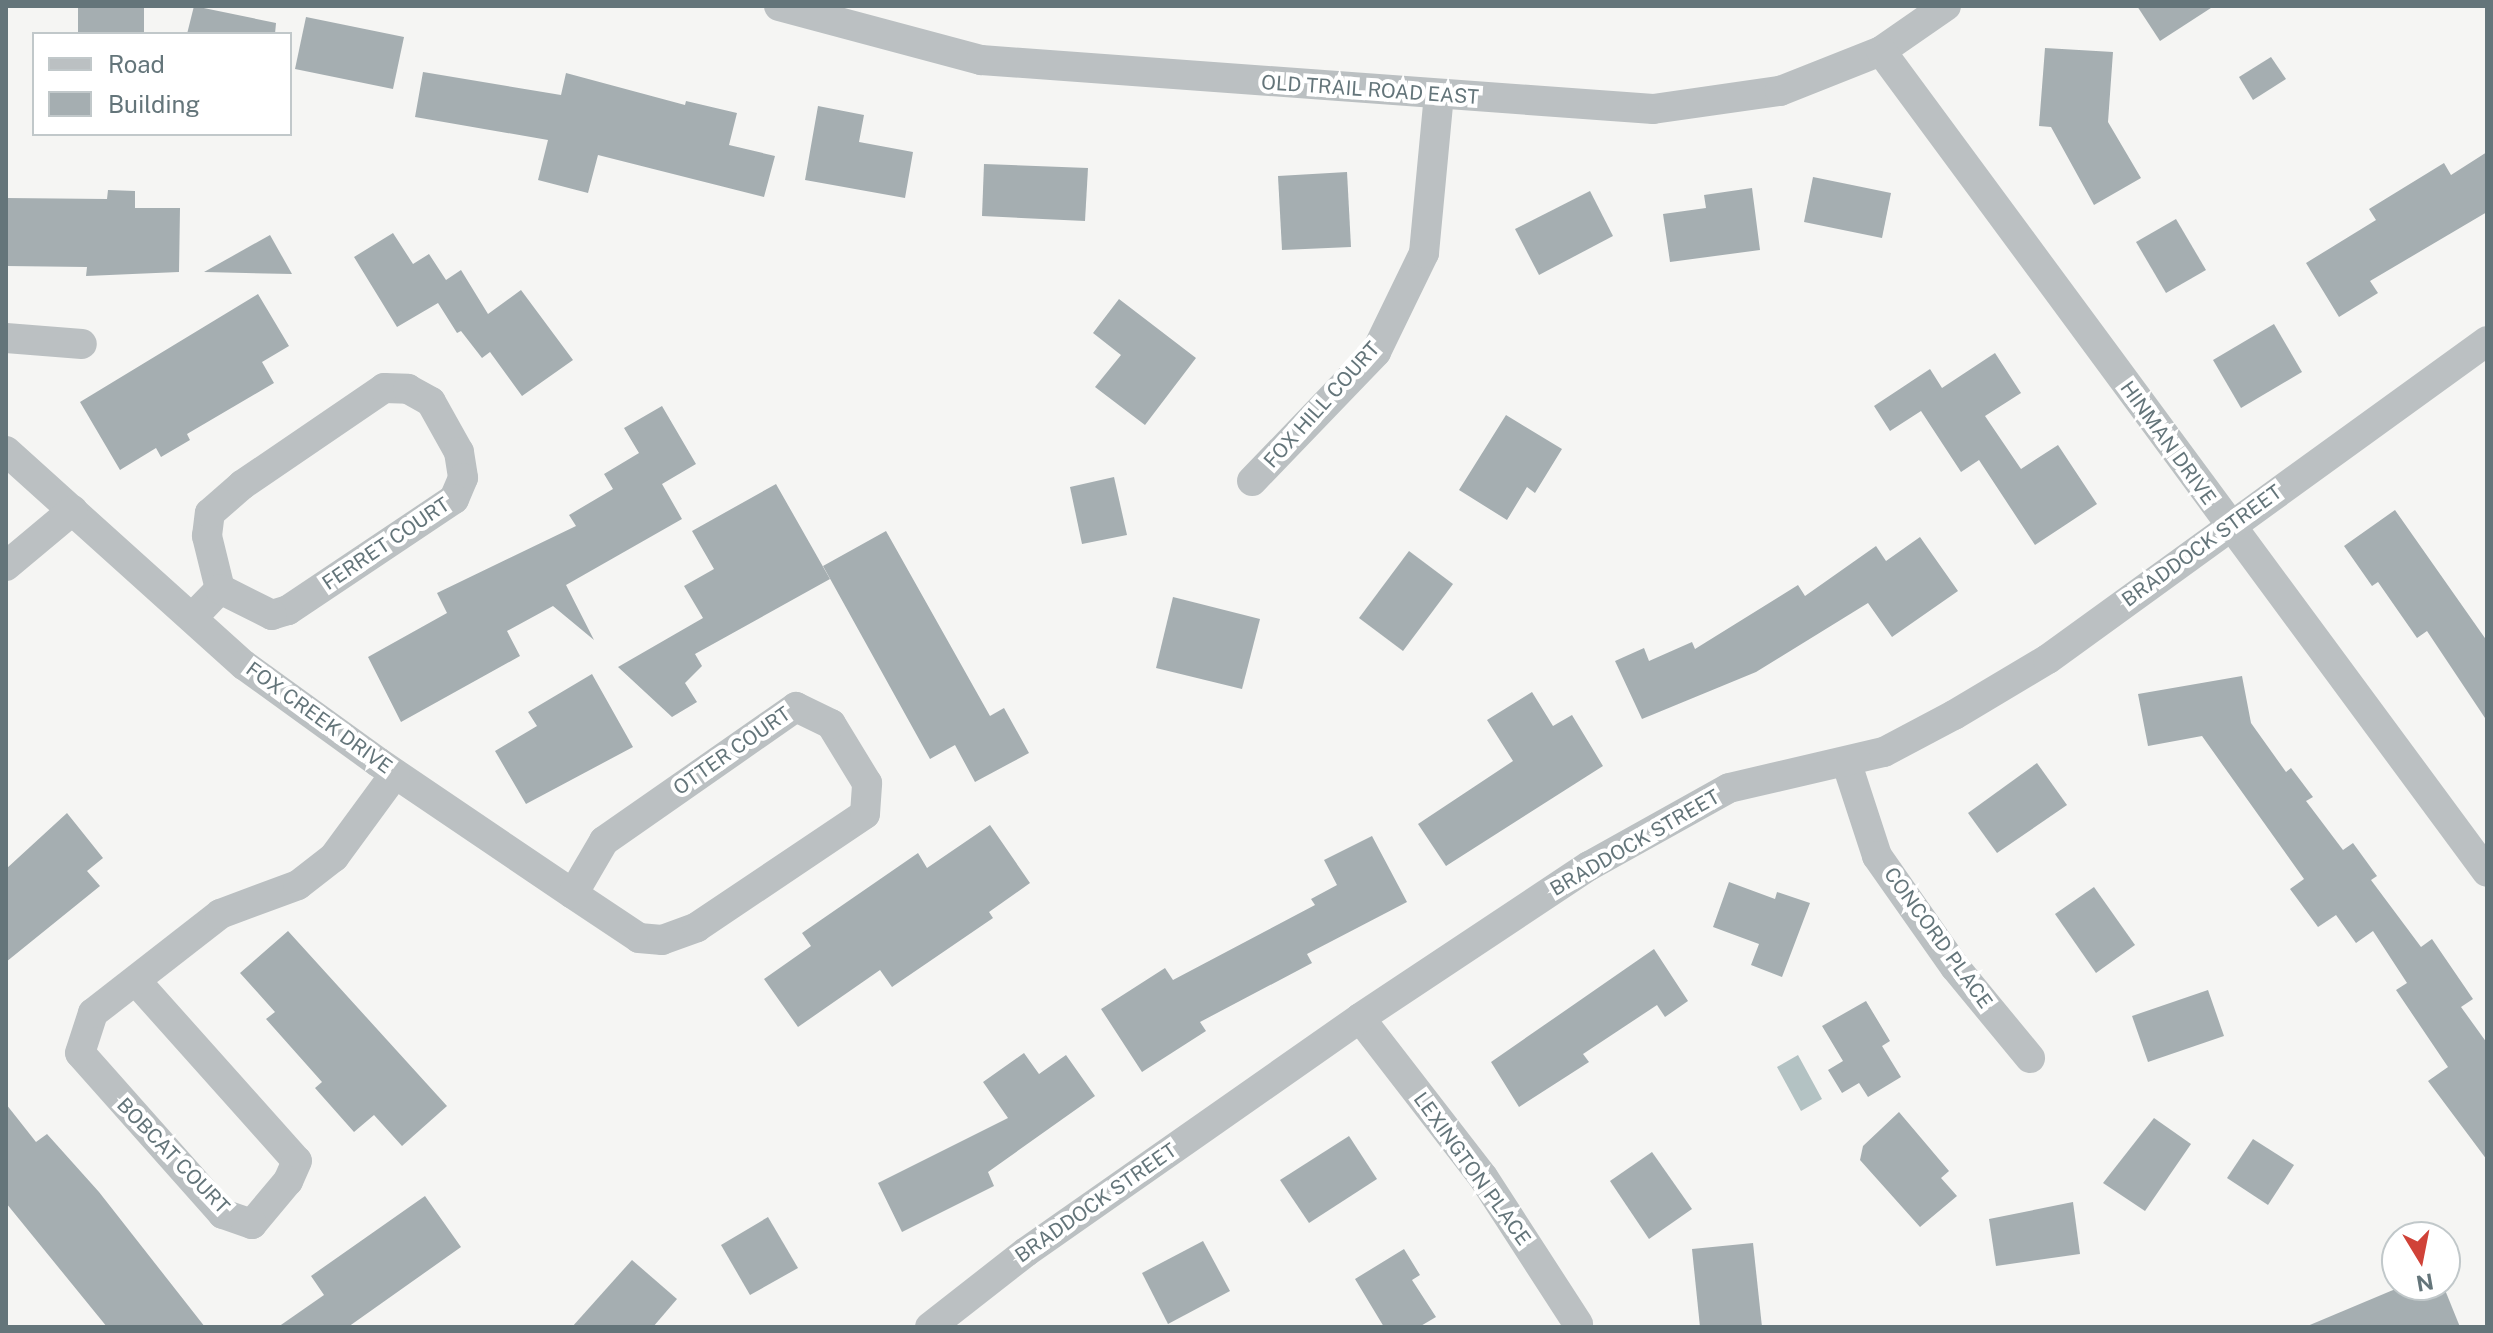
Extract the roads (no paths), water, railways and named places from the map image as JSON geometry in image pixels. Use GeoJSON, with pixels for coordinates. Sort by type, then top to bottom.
{"type":"FeatureCollection","features":[{"type":"Feature","properties":{"kind":"street","name":"OLD TRAIL ROAD EAST"},"geometry":{"type":"LineString","coordinates":[[779,6],[981,60],[1653,109],[1780,91],[1881,51],[1946,6]]}},
{"type":"Feature","properties":{"kind":"street","name":"HINMAN DRIVE"},"geometry":{"type":"LineString","coordinates":[[1881,51],[2228,526],[2487,872]]}},
{"type":"Feature","properties":{"kind":"street","name":"FOX HILL COURT"},"geometry":{"type":"LineString","coordinates":[[1252,481],[1376,352],[1383,338],[1424,253],[1439,95]]}},
{"type":"Feature","properties":{"kind":"street"},"geometry":{"type":"LineString","coordinates":[[6,338],[82,344]]}},
{"type":"Feature","properties":{"kind":"street","name":"BRADDOCK STREET"},"geometry":{"type":"LineString","coordinates":[[930,1327],[1026,1252],[1360,1018],[1589,866],[1729,788],[1847,764],[1884,752],[2048,659],[2487,341]]}},
{"type":"Feature","properties":{"kind":"street","name":"FERRET COURT"},"geometry":{"type":"LineString","coordinates":[[384,388],[408,389],[431,402],[459,452],[463,478],[454,499],[288,610],[272,615],[220,589],[207,536],[210,513],[242,485],[384,388]]}},
{"type":"Feature","properties":{"kind":"street","name":"FOX CREEK DRIVE"},"geometry":{"type":"LineString","coordinates":[[6,451],[244,665],[395,774],[639,938],[662,940]]}},
{"type":"Feature","properties":{"kind":"street"},"geometry":{"type":"LineString","coordinates":[[6,566],[73,510]]}},
{"type":"Feature","properties":{"kind":"street"},"geometry":{"type":"LineString","coordinates":[[193,617],[220,589]]}},
{"type":"Feature","properties":{"kind":"street","name":"OTTER COURT"},"geometry":{"type":"LineString","coordinates":[[573,894],[604,841],[796,707],[831,724],[867,783],[865,814],[697,927],[662,940]]}},
{"type":"Feature","properties":{"kind":"street","name":"CONCORD PLACE"},"geometry":{"type":"LineString","coordinates":[[1847,764],[1877,856],[1955,967],[2030,1058]]}},
{"type":"Feature","properties":{"kind":"street","name":"BOBCAT COURT"},"geometry":{"type":"LineString","coordinates":[[136,981],[297,1161],[288,1181],[252,1224],[223,1214],[80,1053],[93,1013],[220,914],[298,885],[334,857],[395,774]]}},
{"type":"Feature","properties":{"kind":"street","name":"LEXINGTON PLACE"},"geometry":{"type":"LineString","coordinates":[[1360,1018],[1483,1177],[1578,1324]]}}]}
